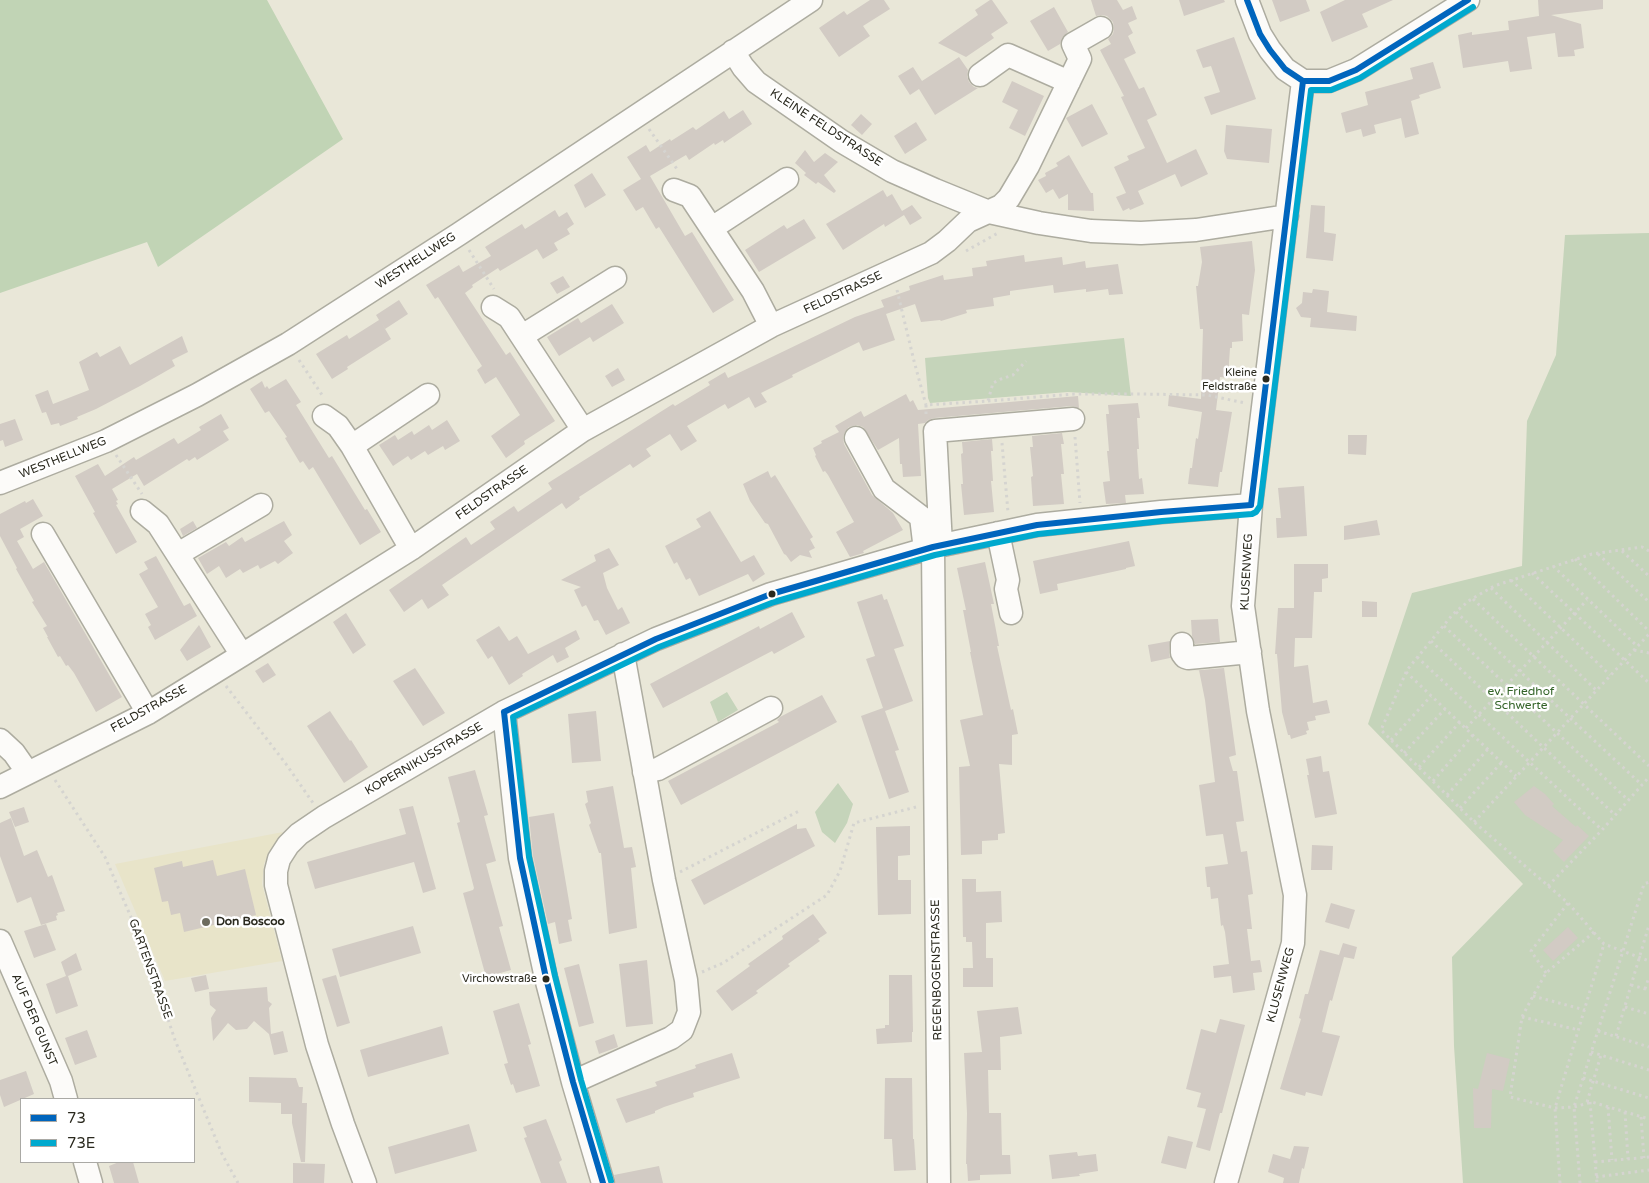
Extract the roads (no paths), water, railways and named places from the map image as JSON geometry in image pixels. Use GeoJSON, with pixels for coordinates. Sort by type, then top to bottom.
{"type":"FeatureCollection","features":[{"type":"Feature","properties":{"kind":"street","name":"WESTHELLWEG"},"geometry":{"type":"LineString","coordinates":[[0,483],[106,441],[198,395],[288,344],[640,115],[810,0]]}},
{"type":"Feature","properties":{"kind":"street"},"geometry":{"type":"LineString","coordinates":[[1247,0],[1260,34],[1270,50],[1285,69],[1303,82],[1329,81],[1356,70],[1468,0]]}},
{"type":"Feature","properties":{"kind":"street"},"geometry":{"type":"LineString","coordinates":[[989,212],[1001,206],[1010,198],[1028,166],[1080,59],[1073,44],[1101,28]]}},
{"type":"Feature","properties":{"kind":"street","name":"KLEINE FELDSTRASSE"},"geometry":{"type":"LineString","coordinates":[[733,51],[743,67],[756,82],[841,141],[892,171],[989,212],[1038,223],[1091,231],[1141,233],[1196,230],[1286,217]]}},
{"type":"Feature","properties":{"kind":"street"},"geometry":{"type":"LineString","coordinates":[[980,75],[1008,55],[1072,76]]}},
{"type":"Feature","properties":{"kind":"street","name":"KLUSENWEG"},"geometry":{"type":"LineString","coordinates":[[1226,1183],[1293,943],[1295,895],[1258,711],[1243,606],[1251,505],[1303,82]]}},
{"type":"Feature","properties":{"kind":"street"},"geometry":{"type":"LineString","coordinates":[[712,228],[787,179]]}},
{"type":"Feature","properties":{"kind":"street"},"geometry":{"type":"LineString","coordinates":[[674,190],[690,196],[752,291],[771,326]]}},
{"type":"Feature","properties":{"kind":"street","name":"FELDSTRASSE"},"geometry":{"type":"LineString","coordinates":[[0,787],[148,712],[217,671],[411,548],[583,430],[771,326],[931,252],[947,241],[968,221],[989,212]]}},
{"type":"Feature","properties":{"kind":"street"},"geometry":{"type":"LineString","coordinates":[[522,336],[615,278]]}},
{"type":"Feature","properties":{"kind":"street"},"geometry":{"type":"LineString","coordinates":[[494,307],[509,317],[583,430]]}},
{"type":"Feature","properties":{"kind":"street"},"geometry":{"type":"LineString","coordinates":[[352,446],[428,395]]}},
{"type":"Feature","properties":{"kind":"street"},"geometry":{"type":"LineString","coordinates":[[324,416],[338,426],[352,446],[411,548]]}},
{"type":"Feature","properties":{"kind":"street"},"geometry":{"type":"LineString","coordinates":[[933,547],[935,431],[1074,419]]}},
{"type":"Feature","properties":{"kind":"street"},"geometry":{"type":"LineString","coordinates":[[856,438],[884,489],[921,518],[933,547]]}},
{"type":"Feature","properties":{"kind":"street","name":"KOPERNIKUSSTRASSE"},"geometry":{"type":"LineString","coordinates":[[365,1183],[317,1045],[276,885],[276,871],[280,859],[288,845],[299,834],[324,817],[504,712],[656,639],[771,594],[933,547],[1037,525],[1251,505]]}},
{"type":"Feature","properties":{"kind":"street"},"geometry":{"type":"LineString","coordinates":[[178,554],[261,506]]}},
{"type":"Feature","properties":{"kind":"street"},"geometry":{"type":"LineString","coordinates":[[142,511],[158,524],[242,655]]}},
{"type":"Feature","properties":{"kind":"street"},"geometry":{"type":"LineString","coordinates":[[1004,532],[1008,580],[1006,589],[1011,613]]}},
{"type":"Feature","properties":{"kind":"street"},"geometry":{"type":"LineString","coordinates":[[43,534],[148,712]]}},
{"type":"Feature","properties":{"kind":"street","name":"REGENBOGENSTRASSE"},"geometry":{"type":"LineString","coordinates":[[933,547],[939,1183]]}},
{"type":"Feature","properties":{"kind":"street"},"geometry":{"type":"LineString","coordinates":[[1182,644],[1182,653],[1188,658],[1250,652]]}},
{"type":"Feature","properties":{"kind":"street"},"geometry":{"type":"LineString","coordinates":[[573,1082],[662,1043],[682,1030],[689,1012],[686,980],[664,880],[623,654]]}},
{"type":"Feature","properties":{"kind":"street"},"geometry":{"type":"LineString","coordinates":[[644,772],[658,769],[771,708]]}},
{"type":"Feature","properties":{"kind":"street"},"geometry":{"type":"LineString","coordinates":[[504,712],[520,858],[546,978],[573,1082],[603,1183]]}},
{"type":"Feature","properties":{"kind":"street"},"geometry":{"type":"LineString","coordinates":[[0,740],[14,753],[36,768]]}},
{"type":"Feature","properties":{"kind":"street","name":"AUF DER GUNST"},"geometry":{"type":"LineString","coordinates":[[0,941],[61,1081],[66,1098]]}},
{"type":"Feature","properties":{"kind":"street"},"geometry":{"type":"LineString","coordinates":[[85,1163],[91,1183]]}},
{"type":"Feature","properties":{"kind":"place","name":"Kleine Feldstraße"},"geometry":{"type":"Point","coordinates":[1266,379]}},
{"type":"Feature","properties":{"kind":"place","name":"Don Boscoo"},"geometry":{"type":"Point","coordinates":[206,922]}},
{"type":"Feature","properties":{"kind":"place","name":"Virchowstraße"},"geometry":{"type":"Point","coordinates":[546,979]}},
{"type":"Feature","properties":{"kind":"park label","name":"ev. Friedhof Schwerte"},"geometry":{"type":"Point","coordinates":[1521,699]}}]}
